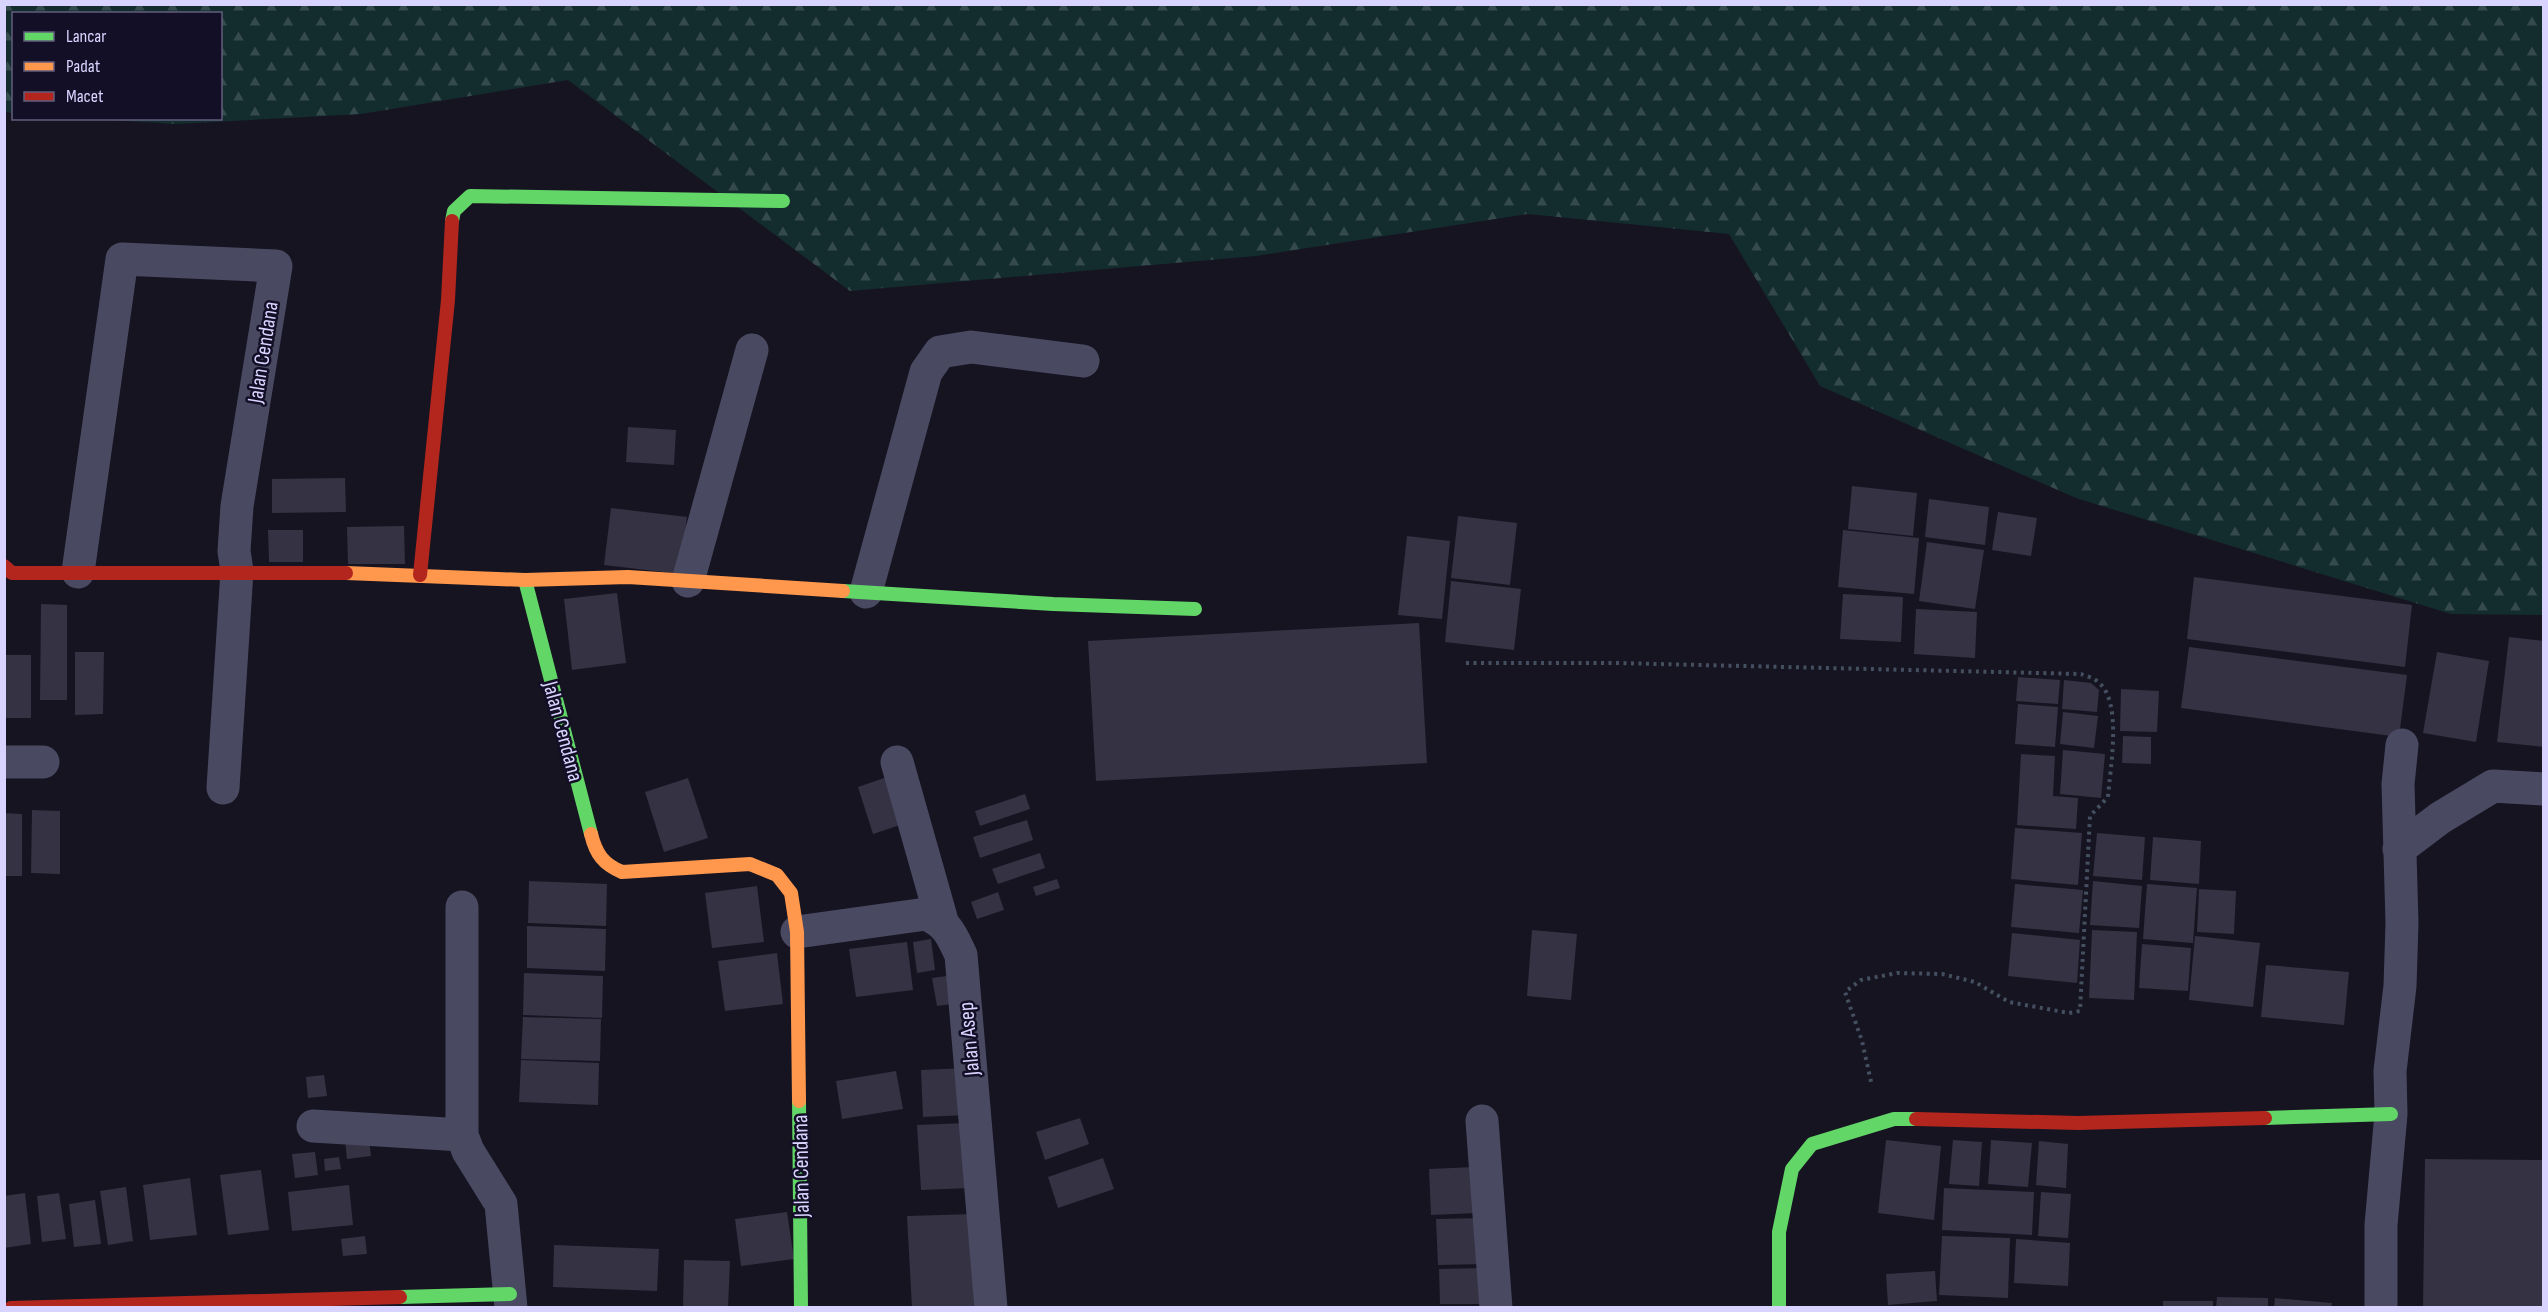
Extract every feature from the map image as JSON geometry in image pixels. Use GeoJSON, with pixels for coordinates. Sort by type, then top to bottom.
{"type":"FeatureCollection","features":[{"type":"Feature","properties":{"kind":"street"},"geometry":{"type":"LineString","coordinates":[[420,575],[448,300],[450,235],[454,211],[470,196],[783,201]]}},
{"type":"Feature","properties":{"kind":"street","name":"Jalan Cendana"},"geometry":{"type":"LineString","coordinates":[[78,572],[122,259],[276,266],[237,506],[234,551],[237,571],[223,788]]}},
{"type":"Feature","properties":{"kind":"street"},"geometry":{"type":"LineString","coordinates":[[866,592],[926,372],[940,352],[970,347],[1083,361]]}},
{"type":"Feature","properties":{"kind":"street"},"geometry":{"type":"LineString","coordinates":[[688,581],[752,350]]}},
{"type":"Feature","properties":{"kind":"street"},"geometry":{"type":"LineString","coordinates":[[4,566],[12,573],[237,571],[525,580],[628,577],[1053,604],[1195,609]]}},
{"type":"Feature","properties":{"kind":"street","name":"Jalan Cendana"},"geometry":{"type":"LineString","coordinates":[[525,580],[595,850],[606,865],[622,872],[750,864],[777,875],[791,893],[798,932],[801,1308]]}},
{"type":"Feature","properties":{"kind":"street"},"geometry":{"type":"LineString","coordinates":[[2381,1308],[2381,1225],[2391,1114],[2390,1071],[2400,986],[2402,933],[2398,784],[2402,745]]}},
{"type":"Feature","properties":{"kind":"street"},"geometry":{"type":"LineString","coordinates":[[4,762],[43,762]]}},
{"type":"Feature","properties":{"kind":"street","name":"Jalan Asep"},"geometry":{"type":"LineString","coordinates":[[897,762],[942,921],[961,955],[992,1308]]}},
{"type":"Feature","properties":{"kind":"street"},"geometry":{"type":"LineString","coordinates":[[2399,849],[2440,818],[2493,786],[2544,789]]}},
{"type":"Feature","properties":{"kind":"street"},"geometry":{"type":"LineString","coordinates":[[11,1308],[511,1301],[501,1204],[473,1159],[462,1135],[462,907]]}},
{"type":"Feature","properties":{"kind":"street"},"geometry":{"type":"LineString","coordinates":[[798,932],[926,914],[942,921]]}},
{"type":"Feature","properties":{"kind":"street"},"geometry":{"type":"LineString","coordinates":[[1779,1308],[1779,1232],[1792,1168],[1812,1144],[1894,1119],[2079,1123],[2391,1114]]}},
{"type":"Feature","properties":{"kind":"street"},"geometry":{"type":"LineString","coordinates":[[1482,1121],[1496,1308]]}},
{"type":"Feature","properties":{"kind":"street"},"geometry":{"type":"LineString","coordinates":[[313,1126],[462,1135]]}},
{"type":"Feature","properties":{"kind":"path"},"geometry":{"type":"LineString","coordinates":[[1466,663],[1628,663],[2081,674],[2099,682],[2110,702],[2113,726],[2108,797],[2090,816],[2080,1011],[2069,1012],[2009,1002],[1975,982],[1942,974],[1897,972],[1861,980],[1845,992],[1862,1041],[1872,1085],[1873,1125]]}},
{"type":"Feature","properties":{"kind":"green space"},"geometry":{"type":"Polygon","coordinates":[[[4,5],[2543,5],[2543,615],[2451,614],[2076,498],[1820,386],[1729,234],[1528,214],[1256,256],[850,291],[568,80],[361,114],[175,124],[111,120],[222,120],[222,12],[12,12],[12,113],[5,112],[4,5]]]}},
{"type":"Feature","properties":{"kind":"building"},"geometry":{"type":"Polygon","coordinates":[[[628,427],[676,430],[674,465],[626,462],[628,427]]]}},
{"type":"Feature","properties":{"kind":"building"},"geometry":{"type":"Polygon","coordinates":[[[345,478],[346,512],[272,513],[272,479],[345,478]]]}},
{"type":"Feature","properties":{"kind":"building"},"geometry":{"type":"Polygon","coordinates":[[[1852,486],[1917,493],[1913,536],[1848,529],[1852,486]]]}},
{"type":"Feature","properties":{"kind":"building"},"geometry":{"type":"Polygon","coordinates":[[[1929,499],[1989,507],[1985,545],[1925,537],[1929,499]]]}},
{"type":"Feature","properties":{"kind":"building"},"geometry":{"type":"Polygon","coordinates":[[[611,508],[687,517],[680,574],[604,565],[611,508]]]}},
{"type":"Feature","properties":{"kind":"building"},"geometry":{"type":"Polygon","coordinates":[[[1998,512],[2037,518],[2031,556],[1992,550],[1998,512]]]}},
{"type":"Feature","properties":{"kind":"building"},"geometry":{"type":"Polygon","coordinates":[[[1458,516],[1517,523],[1510,585],[1451,578],[1458,516]]]}},
{"type":"Feature","properties":{"kind":"building"},"geometry":{"type":"Polygon","coordinates":[[[404,526],[405,564],[348,564],[347,527],[404,526]]]}},
{"type":"Feature","properties":{"kind":"building"},"geometry":{"type":"Polygon","coordinates":[[[268,530],[303,530],[303,562],[269,562],[268,530]]]}},
{"type":"Feature","properties":{"kind":"building"},"geometry":{"type":"Polygon","coordinates":[[[1843,530],[1919,538],[1914,594],[1838,587],[1843,530]]]}},
{"type":"Feature","properties":{"kind":"building"},"geometry":{"type":"Polygon","coordinates":[[[1407,536],[1450,541],[1442,619],[1398,615],[1407,536]]]}},
{"type":"Feature","properties":{"kind":"building"},"geometry":{"type":"Polygon","coordinates":[[[1927,542],[1984,550],[1975,609],[1919,601],[1927,542]]]}},
{"type":"Feature","properties":{"kind":"building"},"geometry":{"type":"Polygon","coordinates":[[[2194,577],[2412,605],[2405,667],[2187,639],[2194,577]]]}},
{"type":"Feature","properties":{"kind":"building"},"geometry":{"type":"Polygon","coordinates":[[[1451,581],[1521,589],[1514,650],[1445,642],[1451,581]]]}},
{"type":"Feature","properties":{"kind":"building"},"geometry":{"type":"Polygon","coordinates":[[[617,593],[626,663],[572,670],[564,599],[617,593]]]}},
{"type":"Feature","properties":{"kind":"building"},"geometry":{"type":"Polygon","coordinates":[[[1843,594],[1903,597],[1901,642],[1840,639],[1843,594]]]}},
{"type":"Feature","properties":{"kind":"building"},"geometry":{"type":"Polygon","coordinates":[[[41,604],[67,605],[67,700],[40,700],[41,604]]]}},
{"type":"Feature","properties":{"kind":"building"},"geometry":{"type":"Polygon","coordinates":[[[1916,609],[1977,612],[1975,658],[1914,654],[1916,609]]]}},
{"type":"Feature","properties":{"kind":"building"},"geometry":{"type":"Polygon","coordinates":[[[1419,623],[1427,763],[1096,781],[1088,641],[1419,623]]]}},
{"type":"Feature","properties":{"kind":"building"},"geometry":{"type":"Polygon","coordinates":[[[2509,637],[2544,641],[2544,747],[2497,742],[2509,637]]]}},
{"type":"Feature","properties":{"kind":"building"},"geometry":{"type":"Polygon","coordinates":[[[2189,647],[2407,675],[2399,737],[2181,708],[2189,647]]]}},
{"type":"Feature","properties":{"kind":"building"},"geometry":{"type":"Polygon","coordinates":[[[75,652],[104,652],[103,714],[75,715],[75,652]]]}},
{"type":"Feature","properties":{"kind":"building"},"geometry":{"type":"Polygon","coordinates":[[[2437,652],[2489,661],[2476,742],[2423,733],[2437,652]]]}},
{"type":"Feature","properties":{"kind":"building"},"geometry":{"type":"Polygon","coordinates":[[[4,655],[31,655],[31,718],[4,718],[4,655]]]}},
{"type":"Feature","properties":{"kind":"building"},"geometry":{"type":"Polygon","coordinates":[[[2018,677],[2060,680],[2058,704],[2016,701],[2018,677]]]}},
{"type":"Feature","properties":{"kind":"building"},"geometry":{"type":"Polygon","coordinates":[[[2064,680],[2091,683],[2099,690],[2097,712],[2062,709],[2064,680]]]}},
{"type":"Feature","properties":{"kind":"building"},"geometry":{"type":"Polygon","coordinates":[[[2121,689],[2159,691],[2157,732],[2120,731],[2121,689]]]}},
{"type":"Feature","properties":{"kind":"building"},"geometry":{"type":"Polygon","coordinates":[[[2018,704],[2058,707],[2055,747],[2015,744],[2018,704]]]}},
{"type":"Feature","properties":{"kind":"building"},"geometry":{"type":"Polygon","coordinates":[[[2063,712],[2098,716],[2094,748],[2060,744],[2063,712]]]}},
{"type":"Feature","properties":{"kind":"building"},"geometry":{"type":"Polygon","coordinates":[[[2123,736],[2151,737],[2151,764],[2122,763],[2123,736]]]}},
{"type":"Feature","properties":{"kind":"building"},"geometry":{"type":"Polygon","coordinates":[[[2063,750],[2105,754],[2101,798],[2060,794],[2063,750]]]}},
{"type":"Feature","properties":{"kind":"building"},"geometry":{"type":"Polygon","coordinates":[[[2021,754],[2055,756],[2053,796],[2078,798],[2076,829],[2017,825],[2021,754]]]}},
{"type":"Feature","properties":{"kind":"building"},"geometry":{"type":"Polygon","coordinates":[[[887,777],[903,824],[873,834],[858,787],[887,777]]]}},
{"type":"Feature","properties":{"kind":"building"},"geometry":{"type":"Polygon","coordinates":[[[688,778],[708,838],[664,852],[645,792],[688,778]]]}},
{"type":"Feature","properties":{"kind":"building"},"geometry":{"type":"Polygon","coordinates":[[[1025,794],[1030,809],[980,826],[975,811],[1025,794]]]}},
{"type":"Feature","properties":{"kind":"building"},"geometry":{"type":"Polygon","coordinates":[[[32,810],[60,811],[60,874],[31,873],[32,810]]]}},
{"type":"Feature","properties":{"kind":"building"},"geometry":{"type":"Polygon","coordinates":[[[4,813],[22,814],[22,876],[4,876],[4,813]]]}},
{"type":"Feature","properties":{"kind":"building"},"geometry":{"type":"Polygon","coordinates":[[[1027,820],[1033,840],[980,858],[973,837],[1027,820]]]}},
{"type":"Feature","properties":{"kind":"building"},"geometry":{"type":"Polygon","coordinates":[[[2015,828],[2082,833],[2078,885],[2011,879],[2015,828]]]}},
{"type":"Feature","properties":{"kind":"building"},"geometry":{"type":"Polygon","coordinates":[[[2097,833],[2145,837],[2142,880],[2093,876],[2097,833]]]}},
{"type":"Feature","properties":{"kind":"building"},"geometry":{"type":"Polygon","coordinates":[[[2153,837],[2201,841],[2199,884],[2150,880],[2153,837]]]}},
{"type":"Feature","properties":{"kind":"building"},"geometry":{"type":"Polygon","coordinates":[[[1040,853],[1045,868],[998,884],[992,869],[1040,853]]]}},
{"type":"Feature","properties":{"kind":"building"},"geometry":{"type":"Polygon","coordinates":[[[1057,879],[1060,888],[1036,896],[1033,887],[1057,879]]]}},
{"type":"Feature","properties":{"kind":"building"},"geometry":{"type":"Polygon","coordinates":[[[529,881],[607,884],[606,926],[528,923],[529,881]]]}},
{"type":"Feature","properties":{"kind":"building"},"geometry":{"type":"Polygon","coordinates":[[[2093,881],[2142,886],[2139,928],[2090,925],[2093,881]]]}},
{"type":"Feature","properties":{"kind":"building"},"geometry":{"type":"Polygon","coordinates":[[[2015,884],[2083,890],[2079,933],[2011,927],[2015,884]]]}},
{"type":"Feature","properties":{"kind":"building"},"geometry":{"type":"Polygon","coordinates":[[[2147,884],[2197,888],[2193,943],[2143,939],[2147,884]]]}},
{"type":"Feature","properties":{"kind":"building"},"geometry":{"type":"Polygon","coordinates":[[[757,886],[764,942],[712,948],[705,893],[757,886]]]}},
{"type":"Feature","properties":{"kind":"building"},"geometry":{"type":"Polygon","coordinates":[[[2199,889],[2236,891],[2234,934],[2197,932],[2199,889]]]}},
{"type":"Feature","properties":{"kind":"building"},"geometry":{"type":"Polygon","coordinates":[[[998,892],[1004,910],[977,919],[971,902],[998,892]]]}},
{"type":"Feature","properties":{"kind":"building"},"geometry":{"type":"Polygon","coordinates":[[[527,926],[606,929],[605,971],[527,968],[527,926]]]}},
{"type":"Feature","properties":{"kind":"building"},"geometry":{"type":"Polygon","coordinates":[[[1532,930],[1577,934],[1571,1000],[1527,996],[1532,930]]]}},
{"type":"Feature","properties":{"kind":"building"},"geometry":{"type":"Polygon","coordinates":[[[2092,930],[2137,932],[2134,1000],[2089,998],[2092,930]]]}},
{"type":"Feature","properties":{"kind":"building"},"geometry":{"type":"Polygon","coordinates":[[[2012,933],[2080,940],[2077,983],[2008,976],[2012,933]]]}},
{"type":"Feature","properties":{"kind":"building"},"geometry":{"type":"Polygon","coordinates":[[[2195,936],[2260,943],[2253,1007],[2189,1000],[2195,936]]]}},
{"type":"Feature","properties":{"kind":"building"},"geometry":{"type":"Polygon","coordinates":[[[931,939],[935,970],[917,973],[913,942],[931,939]]]}},
{"type":"Feature","properties":{"kind":"building"},"geometry":{"type":"Polygon","coordinates":[[[907,942],[913,990],[856,997],[849,949],[907,942]]]}},
{"type":"Feature","properties":{"kind":"building"},"geometry":{"type":"Polygon","coordinates":[[[2142,944],[2191,948],[2188,991],[2139,988],[2142,944]]]}},
{"type":"Feature","properties":{"kind":"building"},"geometry":{"type":"Polygon","coordinates":[[[777,953],[783,1004],[725,1011],[718,961],[777,953]]]}},
{"type":"Feature","properties":{"kind":"building"},"geometry":{"type":"Polygon","coordinates":[[[2266,965],[2349,972],[2344,1025],[2261,1017],[2266,965]]]}},
{"type":"Feature","properties":{"kind":"building"},"geometry":{"type":"Polygon","coordinates":[[[524,973],[603,976],[602,1018],[523,1015],[524,973]]]}},
{"type":"Feature","properties":{"kind":"building"},"geometry":{"type":"Polygon","coordinates":[[[954,975],[959,1003],[937,1006],[932,978],[954,975]]]}},
{"type":"Feature","properties":{"kind":"building"},"geometry":{"type":"Polygon","coordinates":[[[523,1017],[601,1019],[600,1061],[521,1059],[523,1017]]]}},
{"type":"Feature","properties":{"kind":"building"},"geometry":{"type":"Polygon","coordinates":[[[521,1060],[599,1063],[598,1105],[519,1102],[521,1060]]]}},
{"type":"Feature","properties":{"kind":"building"},"geometry":{"type":"Polygon","coordinates":[[[966,1068],[968,1115],[923,1117],[921,1070],[966,1068]]]}},
{"type":"Feature","properties":{"kind":"building"},"geometry":{"type":"Polygon","coordinates":[[[896,1071],[903,1109],[842,1119],[836,1081],[896,1071]]]}},
{"type":"Feature","properties":{"kind":"building"},"geometry":{"type":"Polygon","coordinates":[[[324,1075],[327,1096],[308,1098],[306,1077],[324,1075]]]}},
{"type":"Feature","properties":{"kind":"building"},"geometry":{"type":"Polygon","coordinates":[[[1080,1118],[1089,1144],[1045,1160],[1036,1132],[1080,1118]]]}},
{"type":"Feature","properties":{"kind":"building"},"geometry":{"type":"Polygon","coordinates":[[[967,1123],[970,1188],[921,1190],[917,1125],[967,1123]]]}},
{"type":"Feature","properties":{"kind":"building"},"geometry":{"type":"Polygon","coordinates":[[[369,1139],[371,1156],[347,1159],[345,1141],[369,1139]]]}},
{"type":"Feature","properties":{"kind":"building"},"geometry":{"type":"Polygon","coordinates":[[[1886,1140],[1941,1146],[1934,1220],[1878,1213],[1886,1140]]]}},
{"type":"Feature","properties":{"kind":"building"},"geometry":{"type":"Polygon","coordinates":[[[1953,1140],[1982,1142],[1979,1186],[1949,1184],[1953,1140]]]}},
{"type":"Feature","properties":{"kind":"building"},"geometry":{"type":"Polygon","coordinates":[[[1991,1140],[2032,1143],[2028,1187],[1988,1184],[1991,1140]]]}},
{"type":"Feature","properties":{"kind":"building"},"geometry":{"type":"Polygon","coordinates":[[[2039,1141],[2068,1144],[2066,1188],[2036,1185],[2039,1141]]]}},
{"type":"Feature","properties":{"kind":"building"},"geometry":{"type":"Polygon","coordinates":[[[315,1152],[318,1175],[295,1178],[292,1154],[315,1152]]]}},
{"type":"Feature","properties":{"kind":"building"},"geometry":{"type":"Polygon","coordinates":[[[339,1157],[341,1169],[325,1171],[324,1159],[339,1157]]]}},
{"type":"Feature","properties":{"kind":"building"},"geometry":{"type":"Polygon","coordinates":[[[1103,1158],[1114,1189],[1058,1208],[1048,1177],[1103,1158]]]}},
{"type":"Feature","properties":{"kind":"building"},"geometry":{"type":"Polygon","coordinates":[[[2425,1159],[2544,1160],[2544,1308],[2423,1308],[2425,1159]]]}},
{"type":"Feature","properties":{"kind":"building"},"geometry":{"type":"Polygon","coordinates":[[[1474,1167],[1476,1213],[1431,1215],[1429,1169],[1474,1167]]]}},
{"type":"Feature","properties":{"kind":"building"},"geometry":{"type":"Polygon","coordinates":[[[261,1170],[269,1230],[228,1235],[220,1175],[261,1170]]]}},
{"type":"Feature","properties":{"kind":"building"},"geometry":{"type":"Polygon","coordinates":[[[190,1178],[197,1235],[150,1240],[143,1185],[190,1178]]]}},
{"type":"Feature","properties":{"kind":"building"},"geometry":{"type":"Polygon","coordinates":[[[349,1185],[353,1225],[292,1231],[288,1192],[349,1185]]]}},
{"type":"Feature","properties":{"kind":"building"},"geometry":{"type":"Polygon","coordinates":[[[126,1187],[133,1241],[108,1245],[100,1191],[126,1187]]]}},
{"type":"Feature","properties":{"kind":"building"},"geometry":{"type":"Polygon","coordinates":[[[1944,1188],[2034,1192],[2032,1235],[1942,1230],[1944,1188]]]}},
{"type":"Feature","properties":{"kind":"building"},"geometry":{"type":"Polygon","coordinates":[[[2041,1192],[2071,1194],[2068,1238],[2038,1236],[2041,1192]]]}},
{"type":"Feature","properties":{"kind":"building"},"geometry":{"type":"Polygon","coordinates":[[[25,1193],[31,1244],[4,1248],[4,1196],[25,1193]]]}},
{"type":"Feature","properties":{"kind":"building"},"geometry":{"type":"Polygon","coordinates":[[[59,1193],[66,1239],[42,1242],[37,1196],[59,1193]]]}},
{"type":"Feature","properties":{"kind":"building"},"geometry":{"type":"Polygon","coordinates":[[[95,1200],[101,1244],[74,1247],[69,1204],[95,1200]]]}},
{"type":"Feature","properties":{"kind":"building"},"geometry":{"type":"Polygon","coordinates":[[[787,1212],[794,1259],[741,1266],[735,1219],[787,1212]]]}},
{"type":"Feature","properties":{"kind":"building"},"geometry":{"type":"Polygon","coordinates":[[[974,1214],[978,1308],[912,1308],[907,1216],[974,1214]]]}},
{"type":"Feature","properties":{"kind":"building"},"geometry":{"type":"Polygon","coordinates":[[[1482,1218],[1483,1264],[1438,1265],[1436,1219],[1482,1218]]]}},
{"type":"Feature","properties":{"kind":"building"},"geometry":{"type":"Polygon","coordinates":[[[365,1236],[367,1254],[343,1256],[341,1239],[365,1236]]]}},
{"type":"Feature","properties":{"kind":"building"},"geometry":{"type":"Polygon","coordinates":[[[1942,1236],[2010,1238],[2008,1298],[1939,1295],[1942,1236]]]}},
{"type":"Feature","properties":{"kind":"building"},"geometry":{"type":"Polygon","coordinates":[[[2016,1239],[2070,1243],[2068,1286],[2014,1283],[2016,1239]]]}},
{"type":"Feature","properties":{"kind":"building"},"geometry":{"type":"Polygon","coordinates":[[[554,1245],[659,1249],[657,1291],[553,1287],[554,1245]]]}},
{"type":"Feature","properties":{"kind":"building"},"geometry":{"type":"Polygon","coordinates":[[[684,1260],[730,1261],[728,1308],[683,1308],[684,1260]]]}},
{"type":"Feature","properties":{"kind":"building"},"geometry":{"type":"Polygon","coordinates":[[[1484,1268],[1485,1304],[1440,1304],[1439,1269],[1484,1268]]]}},
{"type":"Feature","properties":{"kind":"building"},"geometry":{"type":"Polygon","coordinates":[[[1935,1271],[1937,1301],[1888,1305],[1886,1274],[1935,1271]]]}},
{"type":"Feature","properties":{"kind":"building"},"geometry":{"type":"Polygon","coordinates":[[[2217,1297],[2268,1298],[2268,1308],[2216,1308],[2217,1297]]]}},
{"type":"Feature","properties":{"kind":"building"},"geometry":{"type":"Polygon","coordinates":[[[2275,1298],[2332,1303],[2331,1308],[2274,1308],[2275,1298]]]}},
{"type":"Feature","properties":{"kind":"building"},"geometry":{"type":"Polygon","coordinates":[[[2163,1301],[2213,1301],[2213,1308],[2163,1308],[2163,1301]]]}},
{"type":"Feature","properties":{"kind":"traffic: fast"},"geometry":{"type":"LineString","coordinates":[[452,221],[454,211],[470,196],[783,201]]}},
{"type":"Feature","properties":{"kind":"traffic: fast"},"geometry":{"type":"LineString","coordinates":[[525,580],[591,834]]}},
{"type":"Feature","properties":{"kind":"traffic: fast"},"geometry":{"type":"LineString","coordinates":[[843,591],[1053,604],[1195,609]]}},
{"type":"Feature","properties":{"kind":"traffic: fast"},"geometry":{"type":"LineString","coordinates":[[799,1101],[801,1308]]}},
{"type":"Feature","properties":{"kind":"traffic: fast"},"geometry":{"type":"LineString","coordinates":[[2265,1118],[2391,1114]]}},
{"type":"Feature","properties":{"kind":"traffic: fast"},"geometry":{"type":"LineString","coordinates":[[1779,1308],[1779,1232],[1792,1169],[1812,1144],[1894,1119],[1916,1119]]}},
{"type":"Feature","properties":{"kind":"traffic: fast"},"geometry":{"type":"LineString","coordinates":[[400,1297],[510,1294]]}},
{"type":"Feature","properties":{"kind":"traffic: slow"},"geometry":{"type":"LineString","coordinates":[[346,573],[525,580],[628,577],[843,591]]}},
{"type":"Feature","properties":{"kind":"traffic: slow"},"geometry":{"type":"LineString","coordinates":[[591,834],[601,858],[622,872],[750,864],[777,875],[791,893],[797,932],[799,1101]]}},
{"type":"Feature","properties":{"kind":"traffic: jam"},"geometry":{"type":"LineString","coordinates":[[420,575],[448,300],[452,221]]}},
{"type":"Feature","properties":{"kind":"traffic: jam"},"geometry":{"type":"LineString","coordinates":[[4,566],[12,573],[346,573]]}},
{"type":"Feature","properties":{"kind":"traffic: jam"},"geometry":{"type":"LineString","coordinates":[[1916,1119],[2078,1123],[2265,1118]]}},
{"type":"Feature","properties":{"kind":"traffic: jam"},"geometry":{"type":"LineString","coordinates":[[11,1308],[400,1297]]}}]}
